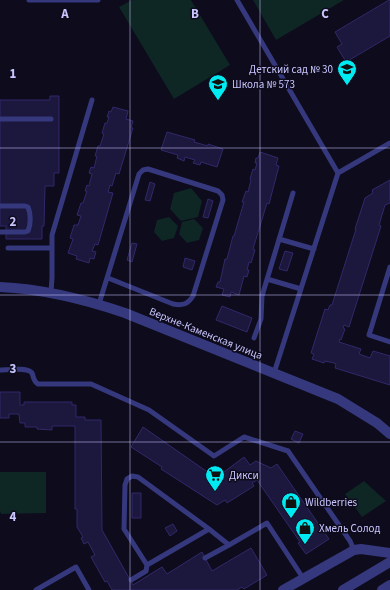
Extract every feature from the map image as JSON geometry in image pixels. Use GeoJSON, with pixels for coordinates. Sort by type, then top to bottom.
{"type":"FeatureCollection","features":[{"type":"Feature","properties":{"kind":"street","name":"Верхне-Каменская улица"},"geometry":{"type":"LineString","coordinates":[[0,287],[24,288],[50,292],[99,304],[125,313],[338,399],[376,423],[390,434]]}},
{"type":"Feature","properties":{"kind":"street"},"geometry":{"type":"LineString","coordinates":[[283,590],[354,550],[367,549],[390,553]]}},
{"type":"Feature","properties":{"kind":"street"},"geometry":{"type":"LineString","coordinates":[[343,590],[390,562]]}},
{"type":"Feature","properties":{"kind":"street"},"geometry":{"type":"LineString","coordinates":[[382,590],[390,585]]}},
{"type":"Feature","properties":{"kind":"lane"},"geometry":{"type":"LineString","coordinates":[[29,0],[98,0]]}},
{"type":"Feature","properties":{"kind":"lane"},"geometry":{"type":"LineString","coordinates":[[237,0],[338,173]]}},
{"type":"Feature","properties":{"kind":"lane"},"geometry":{"type":"LineString","coordinates":[[50,292],[52,278],[52,235],[92,100]]}},
{"type":"Feature","properties":{"kind":"lane"},"geometry":{"type":"LineString","coordinates":[[0,119],[51,119]]}},
{"type":"Feature","properties":{"kind":"lane"},"geometry":{"type":"LineString","coordinates":[[274,373],[338,173],[390,143]]}},
{"type":"Feature","properties":{"kind":"lane"},"geometry":{"type":"LineString","coordinates":[[99,304],[139,174],[143,170],[148,169],[218,191],[222,195],[223,200],[193,296],[190,301],[185,304],[173,304],[108,278]]}},
{"type":"Feature","properties":{"kind":"lane"},"geometry":{"type":"LineString","coordinates":[[254,338],[261,319],[262,296],[293,193]]}},
{"type":"Feature","properties":{"kind":"lane"},"geometry":{"type":"LineString","coordinates":[[0,206],[25,206],[28,207],[30,212],[30,227],[28,231],[0,232]]}},
{"type":"Feature","properties":{"kind":"lane"},"geometry":{"type":"LineString","coordinates":[[279,239],[314,249]]}},
{"type":"Feature","properties":{"kind":"lane"},"geometry":{"type":"LineString","coordinates":[[8,248],[52,248]]}},
{"type":"Feature","properties":{"kind":"lane"},"geometry":{"type":"LineString","coordinates":[[390,267],[369,335],[390,342]]}},
{"type":"Feature","properties":{"kind":"lane"},"geometry":{"type":"LineString","coordinates":[[267,279],[301,289]]}},
{"type":"Feature","properties":{"kind":"lane"},"geometry":{"type":"LineString","coordinates":[[0,370],[27,370],[31,373],[34,382],[38,384],[91,384],[149,410],[214,456],[244,438],[288,451],[350,541],[354,550]]}},
{"type":"Feature","properties":{"kind":"lane"},"geometry":{"type":"LineString","coordinates":[[131,580],[146,571],[147,565],[124,529],[125,485],[127,479],[132,476],[138,477],[229,545]]}},
{"type":"Feature","properties":{"kind":"lane"},"geometry":{"type":"LineString","coordinates":[[205,558],[267,523],[304,578]]}},
{"type":"Feature","properties":{"kind":"lane"},"geometry":{"type":"LineString","coordinates":[[147,565],[209,529]]}},
{"type":"Feature","properties":{"kind":"lane"},"geometry":{"type":"LineString","coordinates":[[36,590],[76,567],[89,590]]}},
{"type":"Feature","properties":{"kind":"green space"},"geometry":{"type":"Polygon","coordinates":[[[132,0],[191,0],[230,65],[174,99],[119,7],[132,0]]]}},
{"type":"Feature","properties":{"kind":"green space"},"geometry":{"type":"Polygon","coordinates":[[[253,0],[344,0],[276,40],[253,0]]]}},
{"type":"Feature","properties":{"kind":"green space"},"geometry":{"type":"Polygon","coordinates":[[[191,188],[202,201],[198,217],[181,221],[170,209],[174,193],[191,188]]]}},
{"type":"Feature","properties":{"kind":"green space"},"geometry":{"type":"Polygon","coordinates":[[[169,217],[178,226],[174,238],[162,241],[154,232],[157,220],[169,217]]]}},
{"type":"Feature","properties":{"kind":"green space"},"geometry":{"type":"Polygon","coordinates":[[[194,219],[203,228],[199,240],[187,243],[179,234],[182,222],[194,219]]]}},
{"type":"Feature","properties":{"kind":"green space"},"geometry":{"type":"Polygon","coordinates":[[[0,472],[46,472],[46,513],[1,514],[0,472]]]}},
{"type":"Feature","properties":{"kind":"green space"},"geometry":{"type":"Polygon","coordinates":[[[364,481],[386,501],[362,517],[345,494],[364,481]]]}},
{"type":"Feature","properties":{"kind":"building"},"geometry":{"type":"Polygon","coordinates":[[[389,0],[390,36],[346,62],[337,47],[342,44],[335,32],[389,0]]]}},
{"type":"Feature","properties":{"kind":"building"},"geometry":{"type":"Polygon","coordinates":[[[50,96],[59,96],[59,173],[54,173],[54,186],[45,186],[44,226],[42,226],[42,239],[6,239],[6,226],[0,226],[0,100],[50,100],[50,96]]]}},
{"type":"Feature","properties":{"kind":"building"},"geometry":{"type":"Polygon","coordinates":[[[113,107],[128,111],[126,119],[133,121],[131,128],[133,128],[119,174],[116,173],[112,186],[110,185],[108,192],[113,193],[98,245],[95,244],[92,251],[96,252],[94,259],[90,258],[89,263],[76,259],[77,256],[68,253],[73,239],[70,238],[74,225],[78,225],[81,216],[77,215],[87,191],[85,191],[87,185],[89,186],[92,174],[89,173],[91,167],[94,168],[97,156],[95,156],[104,134],[102,133],[105,123],[107,123],[109,117],[107,117],[109,111],[111,112],[113,107]]]}},
{"type":"Feature","properties":{"kind":"building"},"geometry":{"type":"Polygon","coordinates":[[[167,132],[195,140],[194,142],[208,146],[208,144],[223,149],[217,167],[201,162],[200,165],[193,163],[195,160],[185,157],[184,161],[177,158],[178,155],[161,150],[167,132]]]}},
{"type":"Feature","properties":{"kind":"building"},"geometry":{"type":"Polygon","coordinates":[[[260,152],[278,158],[276,165],[279,166],[269,204],[267,203],[253,249],[255,250],[251,263],[249,262],[247,277],[244,276],[239,295],[231,292],[230,297],[222,295],[224,289],[216,287],[218,282],[220,282],[225,259],[227,259],[244,202],[242,202],[246,191],[248,192],[253,169],[255,170],[257,163],[255,163],[256,158],[258,158],[260,152]]]}},
{"type":"Feature","properties":{"kind":"building"},"geometry":{"type":"Polygon","coordinates":[[[390,180],[390,203],[385,205],[379,225],[381,226],[349,327],[344,325],[343,328],[345,329],[339,342],[361,349],[359,354],[370,358],[373,351],[390,356],[390,385],[335,368],[336,364],[334,363],[325,361],[324,363],[312,359],[314,354],[311,353],[325,309],[328,310],[330,305],[332,305],[365,198],[373,193],[372,190],[390,180]]]}},
{"type":"Feature","properties":{"kind":"building"},"geometry":{"type":"Polygon","coordinates":[[[150,182],[155,184],[150,201],[145,200],[150,182]]]}},
{"type":"Feature","properties":{"kind":"building"},"geometry":{"type":"Polygon","coordinates":[[[208,199],[213,201],[208,218],[203,217],[208,199]]]}},
{"type":"Feature","properties":{"kind":"building"},"geometry":{"type":"Polygon","coordinates":[[[132,243],[137,244],[132,262],[127,260],[132,243]]]}},
{"type":"Feature","properties":{"kind":"building"},"geometry":{"type":"Polygon","coordinates":[[[285,251],[293,253],[287,271],[279,269],[285,251]]]}},
{"type":"Feature","properties":{"kind":"building"},"geometry":{"type":"Polygon","coordinates":[[[185,258],[195,261],[192,270],[183,267],[185,258]]]}},
{"type":"Feature","properties":{"kind":"building"},"geometry":{"type":"Polygon","coordinates":[[[222,306],[252,318],[247,332],[216,320],[222,306]]]}},
{"type":"Feature","properties":{"kind":"building"},"geometry":{"type":"Polygon","coordinates":[[[0,392],[20,392],[20,405],[24,405],[24,402],[72,402],[72,405],[76,405],[76,417],[85,417],[85,420],[101,420],[102,530],[133,585],[162,567],[167,574],[202,552],[212,571],[251,548],[267,575],[244,589],[242,587],[237,590],[112,590],[107,581],[105,582],[91,557],[95,555],[88,542],[84,544],[81,538],[83,537],[77,527],[77,509],[75,509],[75,426],[52,426],[52,430],[37,429],[37,427],[25,427],[25,423],[20,423],[19,414],[9,414],[9,418],[0,418],[0,392]]]}},
{"type":"Feature","properties":{"kind":"building"},"geometry":{"type":"Polygon","coordinates":[[[143,427],[216,478],[244,457],[250,465],[256,461],[271,468],[277,464],[329,539],[306,554],[298,543],[300,542],[257,480],[252,483],[254,486],[227,503],[225,500],[217,505],[161,469],[162,467],[131,447],[143,427]]]}},
{"type":"Feature","properties":{"kind":"building"},"geometry":{"type":"Polygon","coordinates":[[[295,431],[303,434],[299,443],[291,439],[295,431]]]}},
{"type":"Feature","properties":{"kind":"building"},"geometry":{"type":"Polygon","coordinates":[[[132,493],[141,493],[141,518],[132,518],[132,493]]]}},
{"type":"Feature","properties":{"kind":"building"},"geometry":{"type":"Polygon","coordinates":[[[173,524],[177,531],[170,536],[165,528],[173,524]]]}},
{"type":"Feature","properties":{"kind":"place","name":"Детский сад № 30"},"geometry":{"type":"Point","coordinates":[347,86]}},
{"type":"Feature","properties":{"kind":"place","name":"Школа № 573"},"geometry":{"type":"Point","coordinates":[218,101]}},
{"type":"Feature","properties":{"kind":"place","name":"Дикси"},"geometry":{"type":"Point","coordinates":[215,492]}},
{"type":"Feature","properties":{"kind":"place","name":"Wildberries"},"geometry":{"type":"Point","coordinates":[291,519]}},
{"type":"Feature","properties":{"kind":"place","name":"Хмель Солод"},"geometry":{"type":"Point","coordinates":[305,545]}}]}
